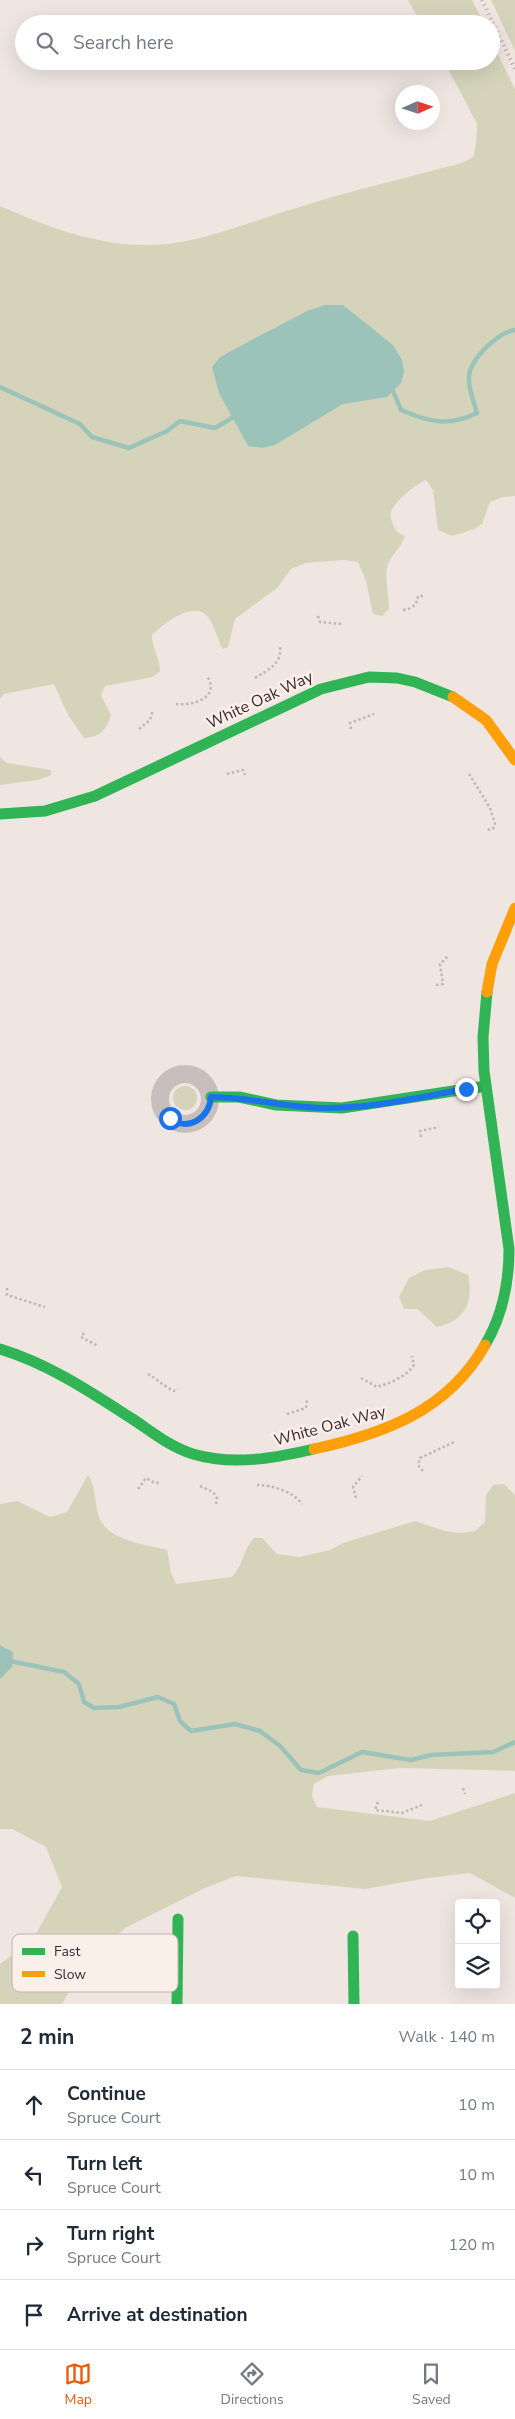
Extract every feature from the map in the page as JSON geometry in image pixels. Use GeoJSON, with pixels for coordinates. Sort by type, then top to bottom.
{"type":"FeatureCollection","features":[{"type":"Feature","properties":{"kind":"street","name":"White Oak Way"},"geometry":{"type":"LineString","coordinates":[[0,814],[45,811],[95,796],[320,689],[369,677],[397,678],[415,682],[454,697],[486,720],[515,760]]}},
{"type":"Feature","properties":{"kind":"street","name":"White Oak Way"},"geometry":{"type":"LineString","coordinates":[[0,1350],[27,1357],[75,1381],[177,1448],[212,1458],[253,1461],[276,1458],[360,1438],[394,1426],[447,1394],[479,1355],[500,1314],[510,1261],[509,1240],[486,1086],[482,1025],[490,970],[514,911]]}},
{"type":"Feature","properties":{"kind":"street"},"geometry":{"type":"LineString","coordinates":[[211,1097],[239,1097],[276,1105],[342,1108],[486,1086]]}},
{"type":"Feature","properties":{"kind":"street"},"geometry":{"type":"LineString","coordinates":[[178,1919],[178,1934]]}},
{"type":"Feature","properties":{"kind":"street"},"geometry":{"type":"LineString","coordinates":[[353,1936],[354,2004]]}},
{"type":"Feature","properties":{"kind":"path"},"geometry":{"type":"LineString","coordinates":[[403,610],[414,606],[418,596],[424,596],[423,594]]}},
{"type":"Feature","properties":{"kind":"path"},"geometry":{"type":"LineString","coordinates":[[318,616],[320,622],[341,624]]}},
{"type":"Feature","properties":{"kind":"path"},"geometry":{"type":"LineString","coordinates":[[255,678],[277,663],[280,647]]}},
{"type":"Feature","properties":{"kind":"path"},"geometry":{"type":"LineString","coordinates":[[176,704],[187,705],[202,700],[208,695],[211,687],[207,676]]}},
{"type":"Feature","properties":{"kind":"path"},"geometry":{"type":"LineString","coordinates":[[139,729],[150,720],[153,710]]}},
{"type":"Feature","properties":{"kind":"path"},"geometry":{"type":"LineString","coordinates":[[351,729],[350,723],[374,714]]}},
{"type":"Feature","properties":{"kind":"path"},"geometry":{"type":"LineString","coordinates":[[227,774],[243,770],[245,775]]}},
{"type":"Feature","properties":{"kind":"path"},"geometry":{"type":"LineString","coordinates":[[470,774],[490,808],[495,824],[493,829],[486,830]]}},
{"type":"Feature","properties":{"kind":"path"},"geometry":{"type":"LineString","coordinates":[[436,985],[442,984],[440,964],[448,956]]}},
{"type":"Feature","properties":{"kind":"path"},"geometry":{"type":"LineString","coordinates":[[421,1137],[420,1131],[438,1127]]}},
{"type":"Feature","properties":{"kind":"path"},"geometry":{"type":"LineString","coordinates":[[7,1288],[7,1295],[45,1307]]}},
{"type":"Feature","properties":{"kind":"path"},"geometry":{"type":"LineString","coordinates":[[84,1333],[81,1337],[98,1346]]}},
{"type":"Feature","properties":{"kind":"path"},"geometry":{"type":"LineString","coordinates":[[361,1378],[377,1387],[383,1385],[410,1372],[414,1365],[412,1356]]}},
{"type":"Feature","properties":{"kind":"path"},"geometry":{"type":"LineString","coordinates":[[148,1374],[167,1384],[174,1391],[178,1389]]}},
{"type":"Feature","properties":{"kind":"path"},"geometry":{"type":"LineString","coordinates":[[287,1414],[306,1408],[307,1400]]}},
{"type":"Feature","properties":{"kind":"path"},"geometry":{"type":"LineString","coordinates":[[423,1471],[418,1465],[420,1458],[454,1442]]}},
{"type":"Feature","properties":{"kind":"path"},"geometry":{"type":"LineString","coordinates":[[356,1498],[353,1487],[362,1476]]}},
{"type":"Feature","properties":{"kind":"path"},"geometry":{"type":"LineString","coordinates":[[138,1489],[146,1478],[154,1483],[161,1482]]}},
{"type":"Feature","properties":{"kind":"path"},"geometry":{"type":"LineString","coordinates":[[257,1485],[264,1485],[297,1496],[302,1504]]}},
{"type":"Feature","properties":{"kind":"path"},"geometry":{"type":"LineString","coordinates":[[200,1486],[213,1492],[217,1498],[216,1504]]}},
{"type":"Feature","properties":{"kind":"path"},"geometry":{"type":"LineString","coordinates":[[463,1788],[464,1794]]}},
{"type":"Feature","properties":{"kind":"path"},"geometry":{"type":"LineString","coordinates":[[378,1802],[375,1810],[402,1813],[422,1805]]}},
{"type":"Feature","properties":{"kind":"green space"},"geometry":{"type":"Polygon","coordinates":[[[408,0],[472,0],[480,15],[417,15],[408,0]]]}},
{"type":"Feature","properties":{"kind":"green space"},"geometry":{"type":"Polygon","coordinates":[[[491,0],[515,0],[515,51],[500,19],[500,15],[498,15],[491,0]]]}},
{"type":"Feature","properties":{"kind":"green space"},"geometry":{"type":"Polygon","coordinates":[[[500,58],[515,89],[515,496],[503,497],[490,502],[482,524],[475,529],[452,536],[438,530],[433,490],[426,480],[406,494],[396,504],[391,513],[397,532],[405,536],[388,564],[389,609],[382,616],[373,614],[366,581],[358,562],[343,560],[306,563],[291,569],[277,588],[235,619],[228,647],[223,649],[208,617],[202,612],[187,612],[179,615],[152,635],[160,671],[153,677],[105,686],[101,695],[111,715],[105,729],[95,736],[84,738],[68,715],[54,684],[4,694],[0,699],[0,206],[55,228],[92,239],[130,244],[168,244],[204,237],[335,196],[462,163],[473,157],[477,124],[449,70],[500,70],[500,58]]]}},
{"type":"Feature","properties":{"kind":"green space"},"geometry":{"type":"Polygon","coordinates":[[[0,757],[7,763],[51,770],[51,775],[38,780],[0,785],[0,757]]]}},
{"type":"Feature","properties":{"kind":"green space"},"geometry":{"type":"Polygon","coordinates":[[[185,1086],[194,1089],[197,1098],[194,1107],[185,1110],[176,1107],[173,1098],[176,1089],[185,1086]]]}},
{"type":"Feature","properties":{"kind":"green space"},"geometry":{"type":"Polygon","coordinates":[[[449,1267],[468,1275],[470,1294],[461,1315],[447,1324],[437,1327],[417,1309],[404,1309],[399,1297],[409,1278],[425,1270],[449,1267]]]}},
{"type":"Feature","properties":{"kind":"green space"},"geometry":{"type":"Polygon","coordinates":[[[88,1475],[93,1485],[97,1511],[104,1525],[110,1531],[128,1540],[167,1550],[171,1573],[176,1584],[232,1577],[254,1538],[262,1538],[277,1554],[299,1557],[330,1550],[343,1543],[415,1521],[445,1531],[460,1533],[475,1531],[485,1522],[486,1495],[493,1485],[504,1484],[515,1495],[515,1771],[400,1768],[328,1776],[314,1784],[312,1796],[317,1807],[430,1821],[515,1793],[515,1898],[470,1873],[365,1889],[236,1876],[205,1888],[127,1927],[118,1934],[36,1934],[62,1887],[46,1847],[12,1829],[0,1829],[0,1504],[17,1501],[50,1517],[67,1512],[88,1475]]]}},
{"type":"Feature","properties":{"kind":"green space"},"geometry":{"type":"Polygon","coordinates":[[[12,1955],[12,1992],[69,1992],[62,2004],[0,2004],[0,1964],[12,1955]]]}},
{"type":"Feature","properties":{"kind":"water"},"geometry":{"type":"Polygon","coordinates":[[[325,305],[343,305],[393,345],[402,360],[404,372],[401,383],[387,397],[343,404],[275,445],[262,448],[248,446],[219,393],[212,367],[219,358],[229,352],[307,311],[325,305]]]}},
{"type":"Feature","properties":{"kind":"water"},"geometry":{"type":"Polygon","coordinates":[[[0,1645],[13,1652],[12,1667],[0,1679],[0,1645]]]}},
{"type":"Feature","properties":{"kind":"waterway"},"geometry":{"type":"LineString","coordinates":[[391,386],[401,410],[421,418],[448,421],[477,413],[469,381],[470,371],[477,358],[488,345],[502,335],[515,330]]}},
{"type":"Feature","properties":{"kind":"waterway"},"geometry":{"type":"LineString","coordinates":[[0,387],[80,424],[92,437],[129,448],[167,431],[180,421],[215,428],[237,415]]}},
{"type":"Feature","properties":{"kind":"waterway"},"geometry":{"type":"LineString","coordinates":[[0,1659],[64,1672],[79,1684],[84,1702],[94,1708],[119,1707],[158,1697],[174,1704],[180,1721],[191,1731],[235,1724],[260,1731],[280,1746],[301,1770],[319,1773],[362,1752],[411,1760],[431,1755],[493,1752],[515,1742]]}},
{"type":"Feature","properties":{"kind":"railway"},"geometry":{"type":"LineString","coordinates":[[482,0],[489,15]]}},
{"type":"Feature","properties":{"kind":"railway"},"geometry":{"type":"LineString","coordinates":[[500,38],[515,69]]}},
{"type":"Feature","properties":{"kind":"traffic: fast"},"geometry":{"type":"LineString","coordinates":[[0,814],[45,811],[95,796],[321,689],[369,677],[397,678],[415,682],[453,697]]}},
{"type":"Feature","properties":{"kind":"traffic: fast"},"geometry":{"type":"LineString","coordinates":[[485,1345],[501,1311],[508,1275],[509,1249],[484,1071],[483,1037],[487,992]]}},
{"type":"Feature","properties":{"kind":"traffic: fast"},"geometry":{"type":"LineString","coordinates":[[211,1097],[239,1097],[276,1105],[342,1108],[486,1086]]}},
{"type":"Feature","properties":{"kind":"traffic: fast"},"geometry":{"type":"LineString","coordinates":[[0,1349],[52,1370],[100,1398],[169,1443],[193,1454],[223,1460],[239,1460],[269,1458],[314,1449]]}},
{"type":"Feature","properties":{"kind":"traffic: fast"},"geometry":{"type":"LineString","coordinates":[[178,1919],[178,1934]]}},
{"type":"Feature","properties":{"kind":"traffic: fast"},"geometry":{"type":"LineString","coordinates":[[353,1936],[354,2004]]}},
{"type":"Feature","properties":{"kind":"traffic: fast"},"geometry":{"type":"LineString","coordinates":[[177,1992],[177,2004]]}},
{"type":"Feature","properties":{"kind":"traffic: slow"},"geometry":{"type":"LineString","coordinates":[[453,697],[486,720],[515,760]]}},
{"type":"Feature","properties":{"kind":"traffic: slow"},"geometry":{"type":"LineString","coordinates":[[487,992],[492,964],[515,908]]}},
{"type":"Feature","properties":{"kind":"traffic: slow"},"geometry":{"type":"LineString","coordinates":[[314,1449],[365,1436],[389,1427],[433,1403],[470,1368],[485,1345]]}},
{"type":"Feature","properties":{"kind":"route"},"geometry":{"type":"LineString","coordinates":[[170,1118],[179,1124],[193,1123],[199,1120],[208,1110],[211,1097],[239,1097],[276,1105],[342,1108],[466,1089]]}}]}
